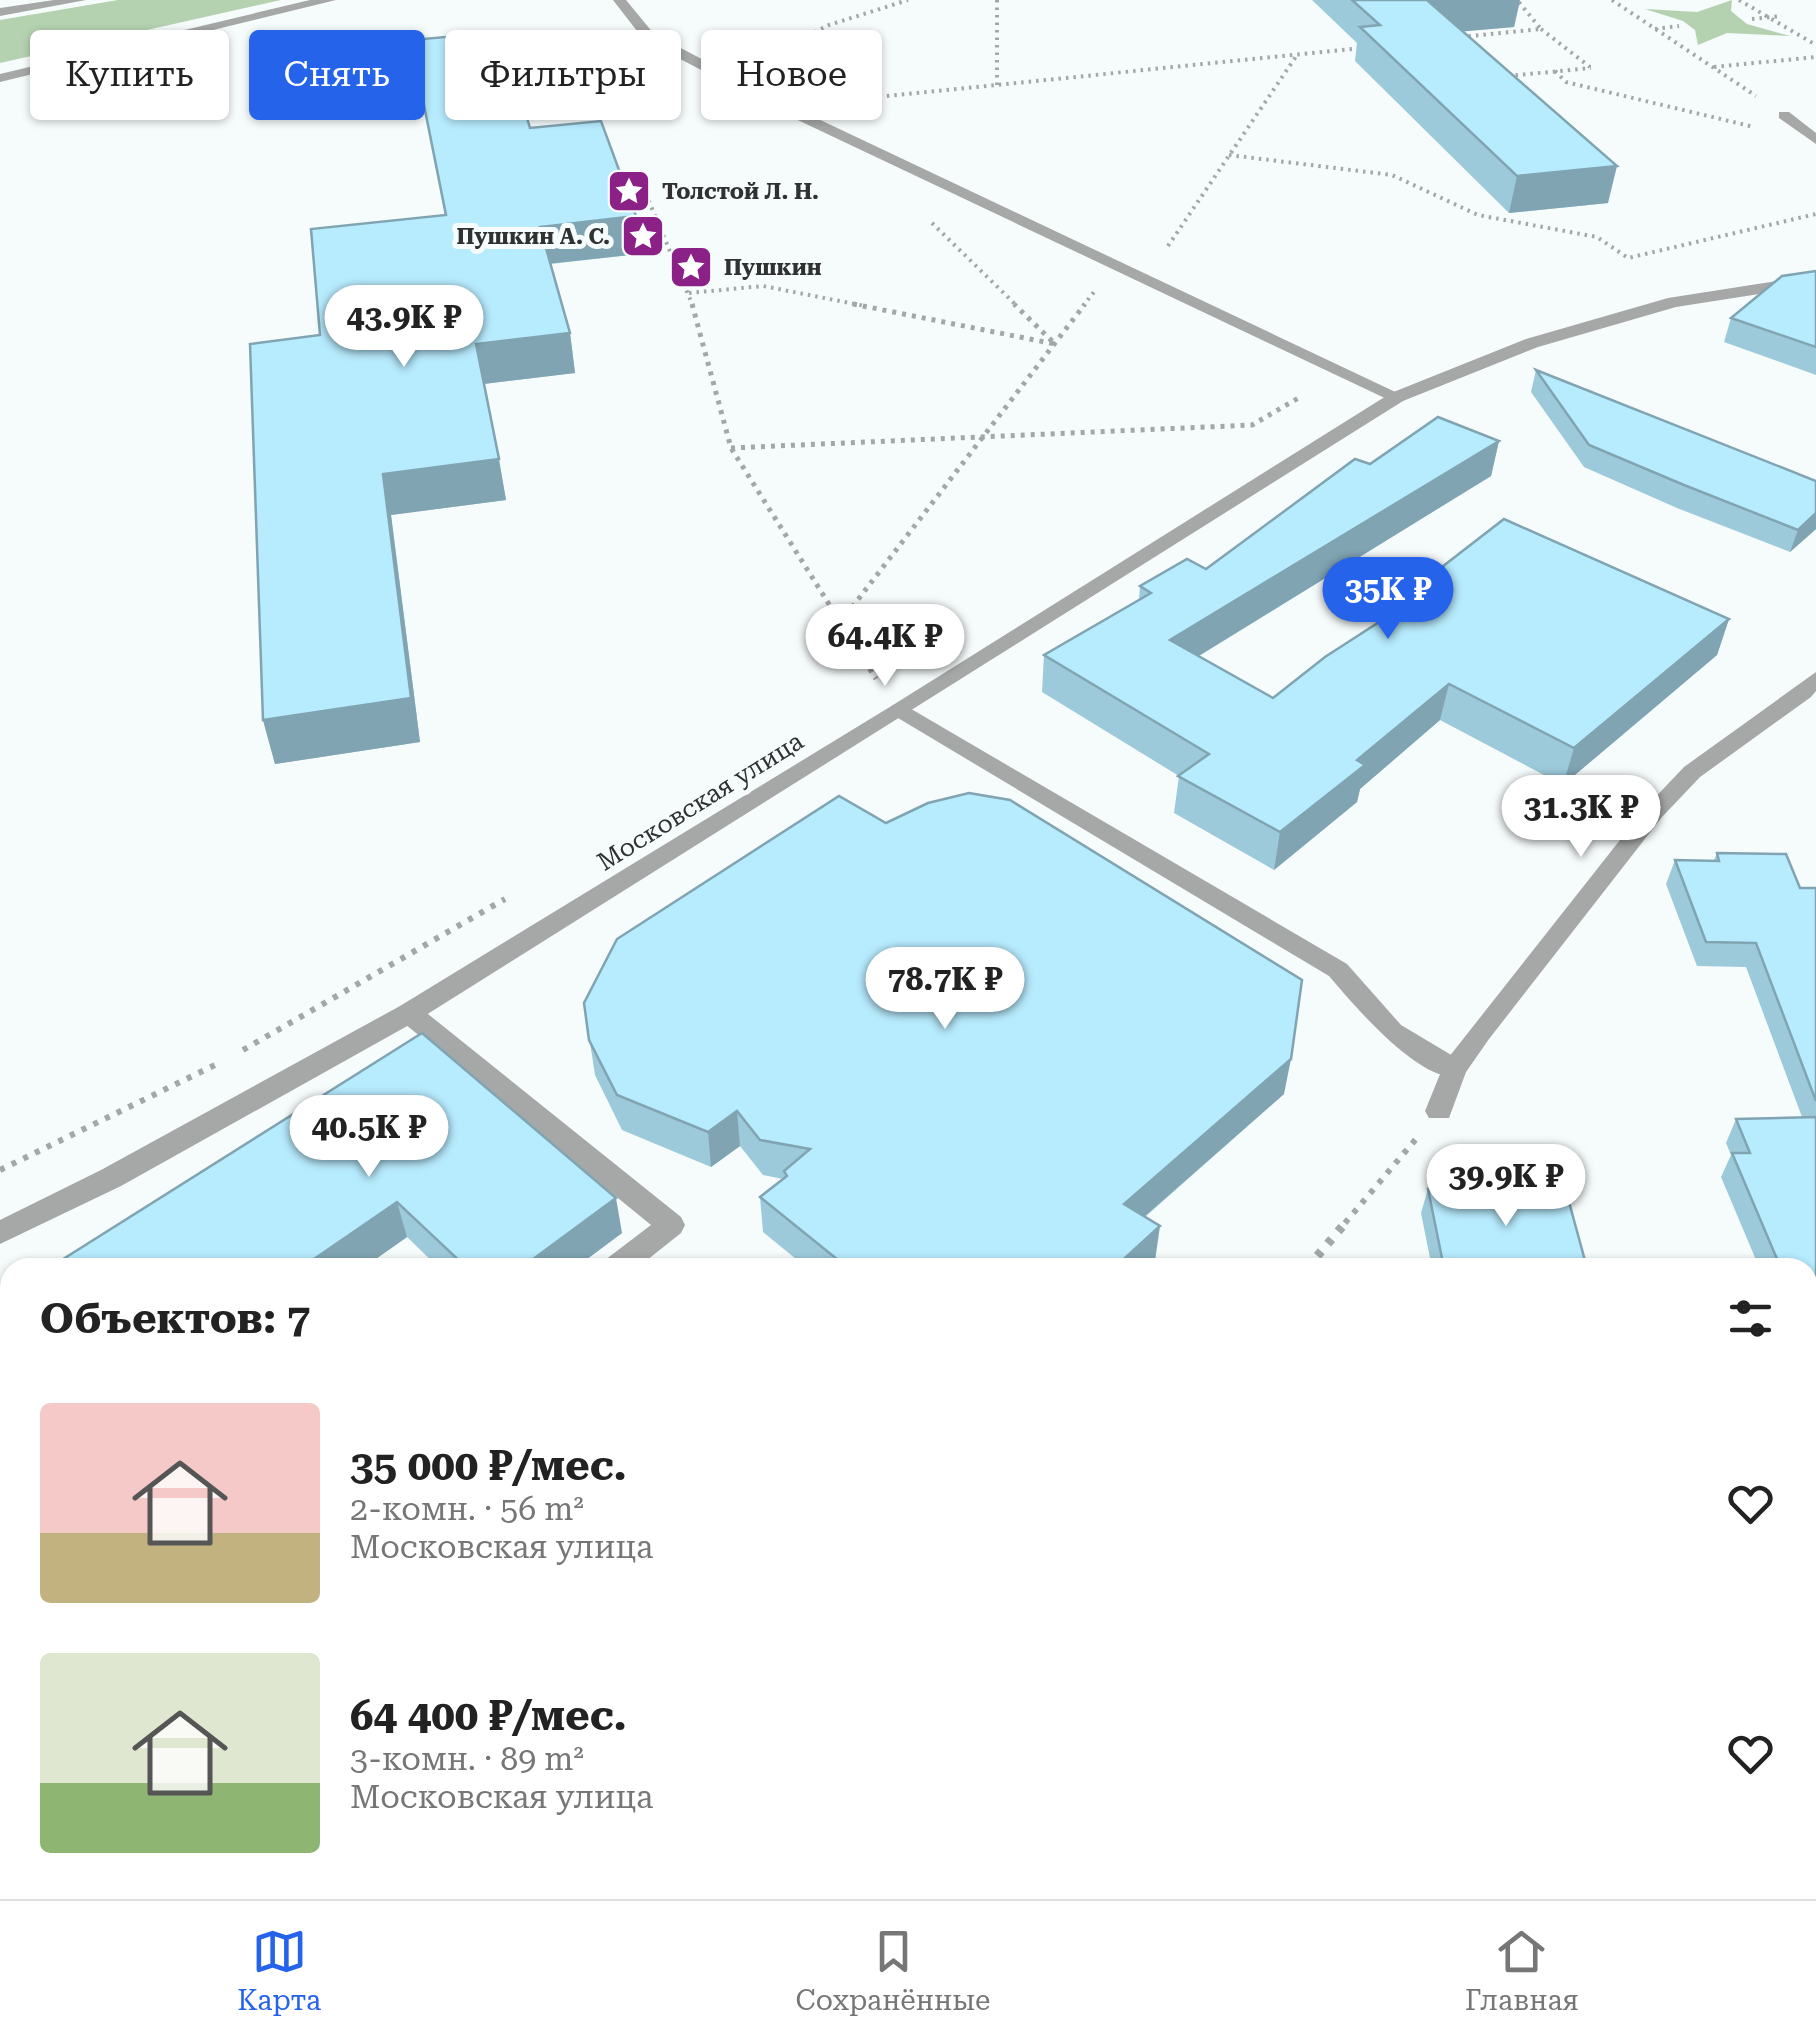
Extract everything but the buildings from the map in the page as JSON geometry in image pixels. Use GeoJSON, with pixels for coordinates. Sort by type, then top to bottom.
{"type":"FeatureCollection","features":[{"type":"Feature","properties":{"kind":"street"},"geometry":{"type":"LineString","coordinates":[[0,12],[80,0]]}},
{"type":"Feature","properties":{"kind":"street"},"geometry":{"type":"LineString","coordinates":[[0,78],[249,16],[330,0]]}},
{"type":"Feature","properties":{"kind":"street"},"geometry":{"type":"LineString","coordinates":[[619,0],[649,37],[701,64]]}},
{"type":"Feature","properties":{"kind":"street"},"geometry":{"type":"LineString","coordinates":[[1784,115],[1816,140]]}},
{"type":"Feature","properties":{"kind":"street"},"geometry":{"type":"LineString","coordinates":[[809,120],[1397,397]]}},
{"type":"Feature","properties":{"kind":"street","name":"Московская улица"},"geometry":{"type":"LineString","coordinates":[[0,1233],[111,1178],[409,1013],[902,710],[1397,397],[1532,343],[1674,302],[1816,280]]}},
{"type":"Feature","properties":{"kind":"street"},"geometry":{"type":"LineString","coordinates":[[1439,1111],[1454,1069],[1654,812],[1692,772],[1812,692]]}},
{"type":"Feature","properties":{"kind":"street"},"geometry":{"type":"LineString","coordinates":[[902,710],[1338,970],[1392,1032],[1454,1069]]}},
{"type":"Feature","properties":{"kind":"street"},"geometry":{"type":"LineString","coordinates":[[409,1013],[671,1226],[628,1258]]}},
{"type":"Feature","properties":{"kind":"path"},"geometry":{"type":"LineString","coordinates":[[820,30],[908,0]]}},
{"type":"Feature","properties":{"kind":"path"},"geometry":{"type":"LineString","coordinates":[[996,0],[996,86]]}},
{"type":"Feature","properties":{"kind":"path"},"geometry":{"type":"LineString","coordinates":[[1517,0],[1530,0]]}},
{"type":"Feature","properties":{"kind":"path"},"geometry":{"type":"LineString","coordinates":[[1506,77],[1591,68],[1541,29],[1517,0]]}},
{"type":"Feature","properties":{"kind":"path"},"geometry":{"type":"LineString","coordinates":[[1612,0],[1784,115]]}},
{"type":"Feature","properties":{"kind":"path"},"geometry":{"type":"LineString","coordinates":[[1739,0],[1816,45]]}},
{"type":"Feature","properties":{"kind":"path"},"geometry":{"type":"LineString","coordinates":[[1752,19],[1782,16]]}},
{"type":"Feature","properties":{"kind":"path"},"geometry":{"type":"LineString","coordinates":[[1655,29],[1679,26]]}},
{"type":"Feature","properties":{"kind":"path"},"geometry":{"type":"LineString","coordinates":[[1447,38],[1541,29]]}},
{"type":"Feature","properties":{"kind":"path"},"geometry":{"type":"LineString","coordinates":[[882,98],[1366,47]]}},
{"type":"Feature","properties":{"kind":"path"},"geometry":{"type":"LineString","coordinates":[[1168,246],[1297,54]]}},
{"type":"Feature","properties":{"kind":"path"},"geometry":{"type":"LineString","coordinates":[[1713,67],[1816,56]]}},
{"type":"Feature","properties":{"kind":"path"},"geometry":{"type":"LineString","coordinates":[[1555,72],[1566,82],[1760,128]]}},
{"type":"Feature","properties":{"kind":"path"},"geometry":{"type":"LineString","coordinates":[[1230,154],[1392,175],[1478,215],[1597,237],[1628,258],[1816,214]]}},
{"type":"Feature","properties":{"kind":"path"},"geometry":{"type":"LineString","coordinates":[[637,173],[689,294],[732,448],[873,675],[902,710]]}},
{"type":"Feature","properties":{"kind":"path"},"geometry":{"type":"LineString","coordinates":[[923,214],[1054,344]]}},
{"type":"Feature","properties":{"kind":"path"},"geometry":{"type":"LineString","coordinates":[[840,624],[1116,263]]}},
{"type":"Feature","properties":{"kind":"path"},"geometry":{"type":"LineString","coordinates":[[689,294],[764,286],[1054,344]]}},
{"type":"Feature","properties":{"kind":"path"},"geometry":{"type":"LineString","coordinates":[[732,448],[1252,425],[1343,372]]}},
{"type":"Feature","properties":{"kind":"path"},"geometry":{"type":"LineString","coordinates":[[873,675],[890,665]]}},
{"type":"Feature","properties":{"kind":"path"},"geometry":{"type":"LineString","coordinates":[[240,1052],[507,898]]}},
{"type":"Feature","properties":{"kind":"path"},"geometry":{"type":"LineString","coordinates":[[0,1170],[224,1061]]}},
{"type":"Feature","properties":{"kind":"path"},"geometry":{"type":"LineString","coordinates":[[1315,1258],[1439,1111]]}},
{"type":"Feature","properties":{"kind":"green space"},"geometry":{"type":"Polygon","coordinates":[[[118,0],[281,0],[147,30],[30,30],[30,56],[0,63],[0,20],[118,0]]]}},
{"type":"Feature","properties":{"kind":"green space"},"geometry":{"type":"Polygon","coordinates":[[[1732,0],[1731,11],[1747,24],[1790,36],[1727,33],[1698,45],[1695,30],[1683,21],[1645,9],[1697,12],[1732,0]]]}},
{"type":"Feature","properties":{"kind":"place","name":"Толстой Л. Н."},"geometry":{"type":"Point","coordinates":[629,191]}},
{"type":"Feature","properties":{"kind":"place","name":"Пушкин А. С."},"geometry":{"type":"Point","coordinates":[643,236]}},
{"type":"Feature","properties":{"kind":"place","name":"Пушкин"},"geometry":{"type":"Point","coordinates":[691,267]}}]}
